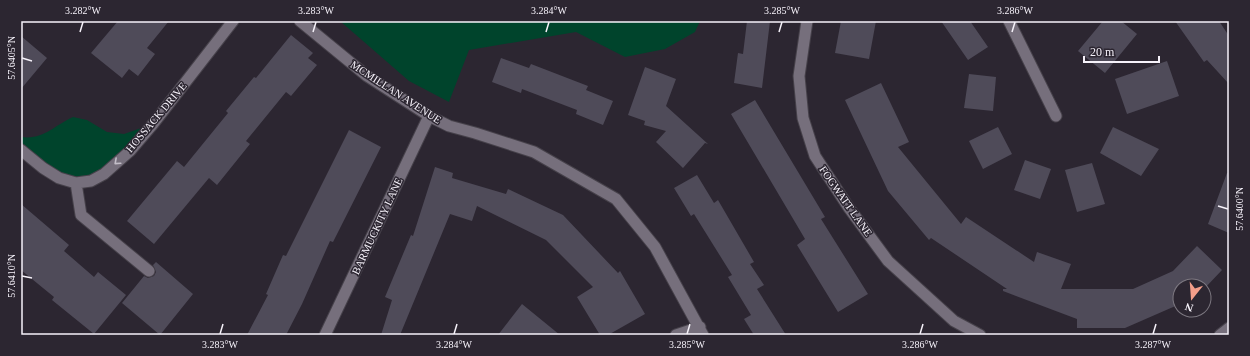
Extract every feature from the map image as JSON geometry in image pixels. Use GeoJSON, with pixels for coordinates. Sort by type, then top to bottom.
{"type":"FeatureCollection","features":[{"type":"Feature","properties":{"kind":"street","name":"HOSSACK DRIVE"},"geometry":{"type":"LineString","coordinates":[[76,183],[91,181],[104,174],[130,151],[153,124],[233,21]]}},
{"type":"Feature","properties":{"kind":"street","name":"MCMILLAN AVENUE"},"geometry":{"type":"LineString","coordinates":[[300,21],[367,76],[429,116],[448,126],[476,133],[534,152],[616,199],[655,247],[701,331]]}},
{"type":"Feature","properties":{"kind":"street","name":"FOGWATT LANE"},"geometry":{"type":"LineString","coordinates":[[807,21],[799,76],[803,118],[814,156],[849,208],[888,261],[954,321],[980,335]]}},
{"type":"Feature","properties":{"kind":"street"},"geometry":{"type":"LineString","coordinates":[[1009,21],[1056,116]]}},
{"type":"Feature","properties":{"kind":"street","name":"BARMUCKITY LANE"},"geometry":{"type":"LineString","coordinates":[[325,335],[429,116]]}},
{"type":"Feature","properties":{"kind":"street"},"geometry":{"type":"LineString","coordinates":[[21,150],[43,168],[59,178],[76,183],[81,214],[149,271]]}},
{"type":"Feature","properties":{"kind":"street"},"geometry":{"type":"LineString","coordinates":[[1220,335],[1229,328]]}},
{"type":"Feature","properties":{"kind":"street"},"geometry":{"type":"LineString","coordinates":[[676,335],[701,331]]}},
{"type":"Feature","properties":{"kind":"green space"},"geometry":{"type":"Polygon","coordinates":[[[340,21],[700,21],[695,32],[665,49],[625,57],[576,32],[469,50],[449,102],[409,81],[340,21]]]}},
{"type":"Feature","properties":{"kind":"green space"},"geometry":{"type":"Polygon","coordinates":[[[73,117],[87,120],[107,132],[124,134],[153,124],[104,174],[76,183],[21,150],[21,137],[36,136],[48,132],[73,117]]]}},
{"type":"Feature","properties":{"kind":"building"},"geometry":{"type":"Polygon","coordinates":[[[118,21],[169,21],[147,48],[155,54],[138,76],[129,69],[122,78],[91,53],[118,21]]]}},
{"type":"Feature","properties":{"kind":"building"},"geometry":{"type":"Polygon","coordinates":[[[747,21],[770,21],[762,88],[734,83],[738,53],[743,54],[747,21]]]}},
{"type":"Feature","properties":{"kind":"building"},"geometry":{"type":"Polygon","coordinates":[[[841,21],[876,21],[869,59],[835,53],[841,21]]]}},
{"type":"Feature","properties":{"kind":"building"},"geometry":{"type":"Polygon","coordinates":[[[941,21],[970,21],[988,47],[968,60],[941,21]]]}},
{"type":"Feature","properties":{"kind":"building"},"geometry":{"type":"Polygon","coordinates":[[[1103,21],[1121,21],[1137,34],[1105,73],[1078,51],[1103,21]]]}},
{"type":"Feature","properties":{"kind":"building"},"geometry":{"type":"Polygon","coordinates":[[[1175,21],[1219,21],[1229,36],[1229,84],[1207,60],[1204,62],[1175,21]]]}},
{"type":"Feature","properties":{"kind":"building"},"geometry":{"type":"Polygon","coordinates":[[[291,35],[313,53],[308,58],[317,65],[291,96],[286,92],[246,141],[250,144],[217,185],[209,178],[154,244],[127,221],[177,161],[184,167],[228,113],[226,111],[254,77],[256,78],[291,35]]]}},
{"type":"Feature","properties":{"kind":"building"},"geometry":{"type":"Polygon","coordinates":[[[21,36],[47,58],[21,89],[21,36]]]}},
{"type":"Feature","properties":{"kind":"building"},"geometry":{"type":"Polygon","coordinates":[[[501,58],[529,68],[531,64],[588,86],[586,90],[613,101],[603,125],[576,114],[577,110],[522,89],[521,93],[492,82],[501,58]]]}},
{"type":"Feature","properties":{"kind":"building"},"geometry":{"type":"Polygon","coordinates":[[[1167,61],[1179,96],[1127,114],[1115,79],[1167,61]]]}},
{"type":"Feature","properties":{"kind":"building"},"geometry":{"type":"Polygon","coordinates":[[[645,67],[676,79],[666,106],[708,144],[705,143],[683,168],[656,142],[666,131],[644,125],[645,121],[628,115],[645,67]]]}},
{"type":"Feature","properties":{"kind":"building"},"geometry":{"type":"Polygon","coordinates":[[[969,74],[996,77],[993,111],[964,108],[969,74]]]}},
{"type":"Feature","properties":{"kind":"building"},"geometry":{"type":"Polygon","coordinates":[[[881,83],[909,142],[898,147],[961,224],[966,217],[1034,262],[1037,252],[1071,264],[1061,289],[1133,289],[1173,271],[1197,246],[1222,270],[1212,281],[1212,278],[1172,278],[1172,307],[1125,328],[1077,328],[1077,319],[1003,291],[1003,289],[1007,289],[931,238],[929,240],[888,191],[845,100],[881,83]]]}},
{"type":"Feature","properties":{"kind":"building"},"geometry":{"type":"Polygon","coordinates":[[[755,100],[825,217],[821,219],[868,294],[838,312],[797,245],[805,239],[731,114],[755,100]]]}},
{"type":"Feature","properties":{"kind":"building"},"geometry":{"type":"Polygon","coordinates":[[[998,127],[1012,154],[983,169],[969,141],[998,127]]]}},
{"type":"Feature","properties":{"kind":"building"},"geometry":{"type":"Polygon","coordinates":[[[1113,127],[1159,149],[1141,176],[1100,153],[1113,127]]]}},
{"type":"Feature","properties":{"kind":"building"},"geometry":{"type":"Polygon","coordinates":[[[349,130],[381,147],[333,242],[330,241],[302,304],[286,335],[247,335],[268,295],[266,294],[283,255],[286,256],[349,130]]]}},
{"type":"Feature","properties":{"kind":"building"},"geometry":{"type":"Polygon","coordinates":[[[1025,160],[1051,169],[1040,199],[1014,190],[1025,160]]]}},
{"type":"Feature","properties":{"kind":"building"},"geometry":{"type":"Polygon","coordinates":[[[1092,163],[1105,204],[1077,212],[1065,170],[1092,163]]]}},
{"type":"Feature","properties":{"kind":"building"},"geometry":{"type":"Polygon","coordinates":[[[435,167],[453,173],[452,178],[506,194],[508,189],[563,215],[618,273],[620,271],[645,314],[608,335],[600,335],[577,297],[593,287],[546,240],[477,206],[472,221],[450,214],[400,335],[381,335],[392,300],[385,297],[411,235],[413,236],[435,167]]]}},
{"type":"Feature","properties":{"kind":"building"},"geometry":{"type":"Polygon","coordinates":[[[1227,173],[1229,173],[1229,233],[1208,224],[1227,173]]]}},
{"type":"Feature","properties":{"kind":"building"},"geometry":{"type":"Polygon","coordinates":[[[697,175],[714,203],[718,200],[754,262],[750,264],[764,285],[757,289],[786,335],[754,335],[744,319],[751,315],[728,277],[732,275],[694,214],[691,216],[674,188],[697,175]]]}},
{"type":"Feature","properties":{"kind":"building"},"geometry":{"type":"Polygon","coordinates":[[[21,204],[69,245],[64,251],[94,277],[98,272],[126,295],[94,334],[52,300],[54,297],[21,270],[21,204]]]}},
{"type":"Feature","properties":{"kind":"building"},"geometry":{"type":"Polygon","coordinates":[[[156,262],[193,294],[160,335],[122,303],[144,276],[148,278],[154,276],[156,272],[153,265],[156,262]]]}},
{"type":"Feature","properties":{"kind":"building"},"geometry":{"type":"Polygon","coordinates":[[[522,304],[560,335],[498,335],[522,304]]]}}]}
